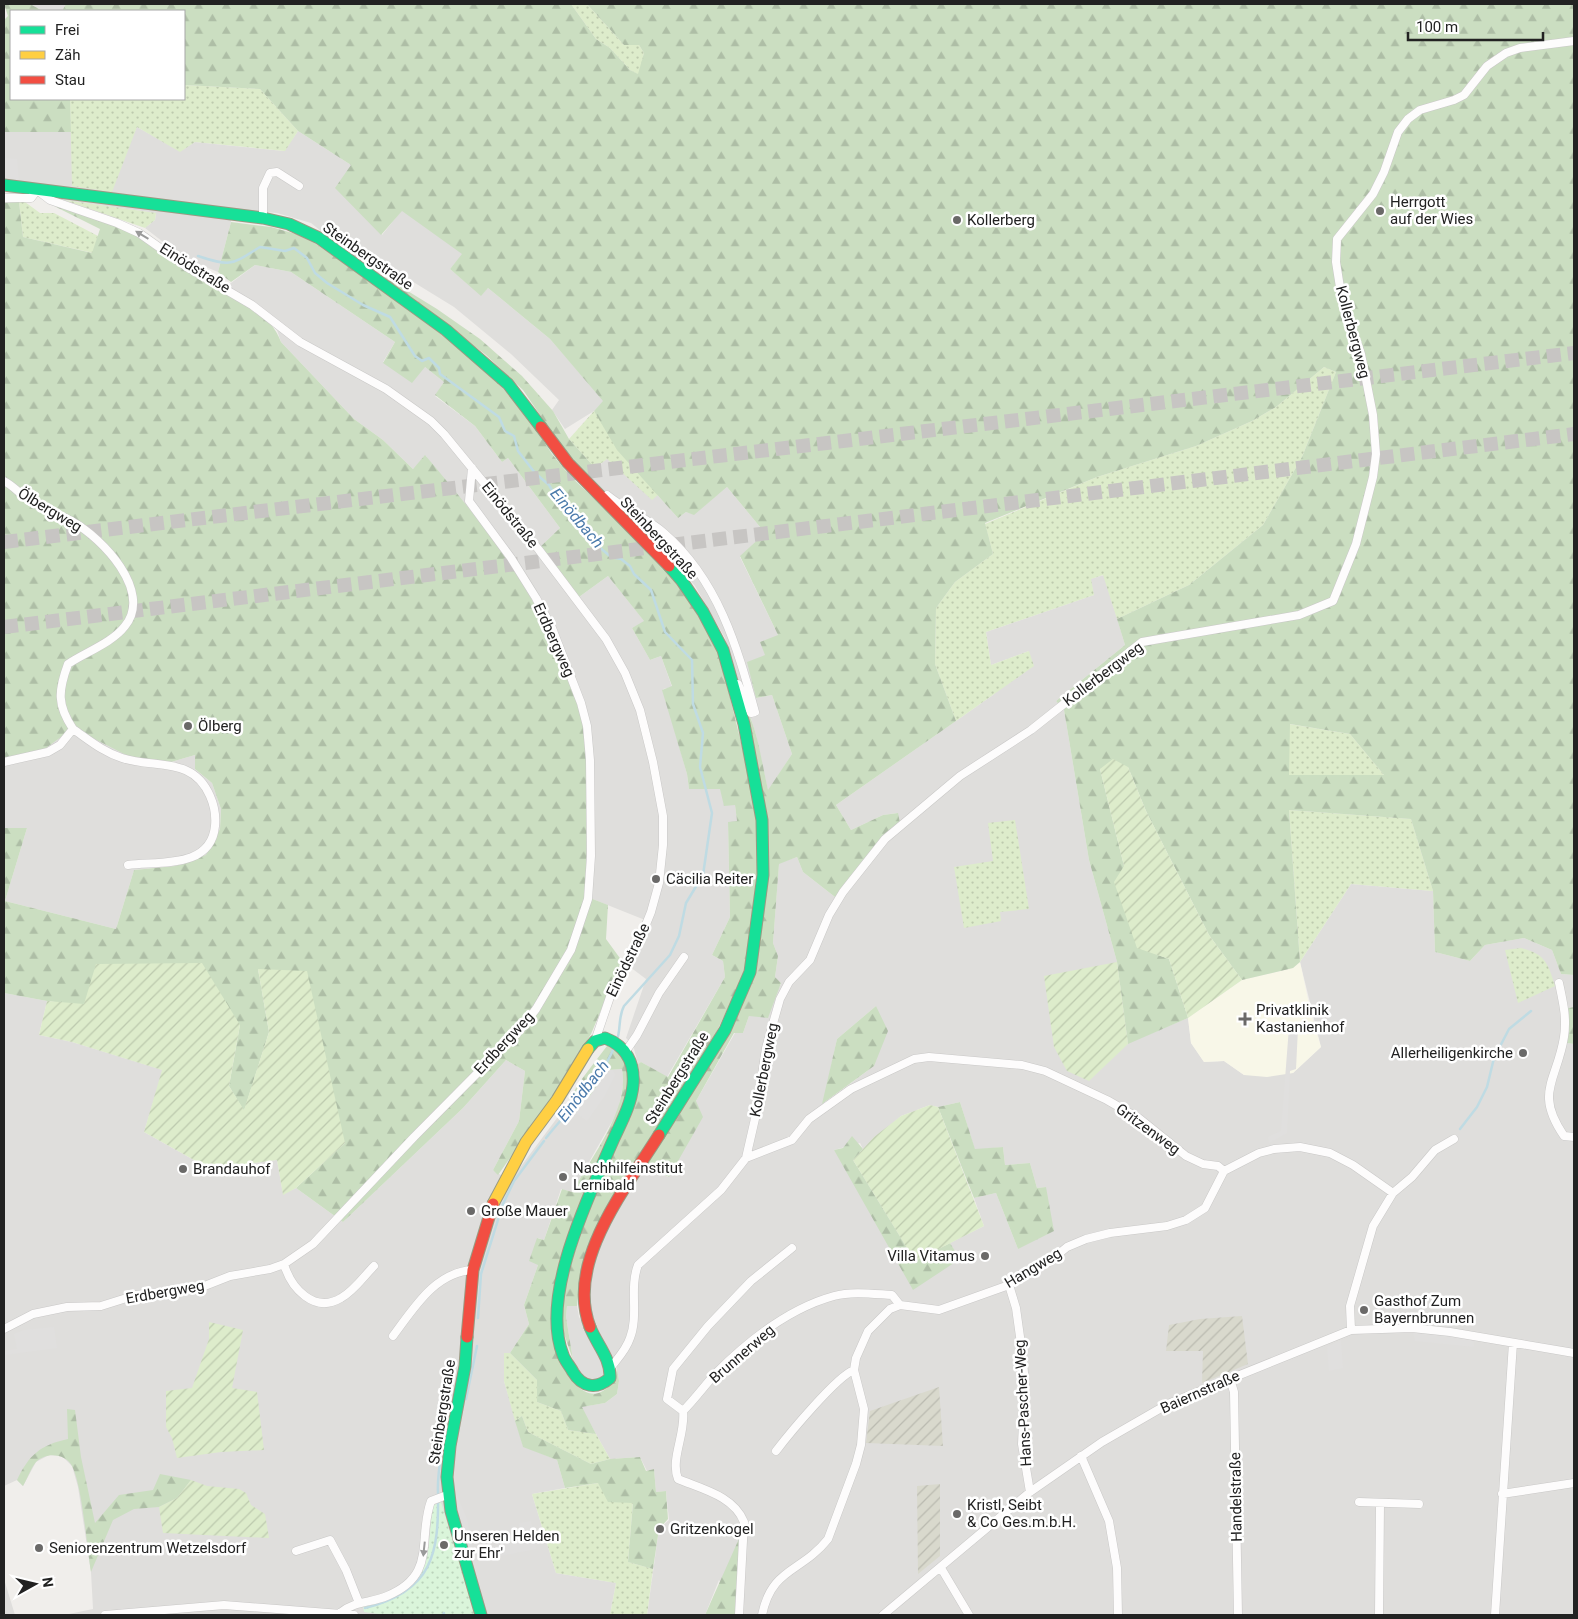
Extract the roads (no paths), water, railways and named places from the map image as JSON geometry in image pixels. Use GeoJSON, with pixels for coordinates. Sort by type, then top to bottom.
{"type":"FeatureCollection","features":[{"type":"Feature","properties":{"kind":"main road","name":"Steinbergstraße"},"geometry":{"type":"LineString","coordinates":[[4,185],[263,218],[289,224],[319,238],[446,330],[508,384],[568,463],[647,542],[682,581],[703,612],[723,650],[733,684],[759,801],[764,841],[761,896],[750,972],[725,1030],[616,1204],[602,1229],[591,1256],[585,1276],[584,1310],[588,1325],[610,1367],[610,1378],[602,1385],[589,1386],[576,1377],[564,1355],[558,1332],[556,1305],[563,1271],[632,1090],[633,1065],[624,1048]]}},
{"type":"Feature","properties":{"kind":"main road","name":"Steinbergstraße"},"geometry":{"type":"LineString","coordinates":[[481,1615],[445,1495],[450,1446],[465,1366],[473,1270],[483,1232],[494,1202],[526,1142],[600,1040]]}},
{"type":"Feature","properties":{"kind":"main road"},"geometry":{"type":"LineString","coordinates":[[600,1040],[624,1048]]}},
{"type":"Feature","properties":{"kind":"street","name":"Kollerbergweg"},"geometry":{"type":"LineString","coordinates":[[610,1367],[626,1348],[631,1337],[634,1275],[638,1264],[721,1190],[746,1158],[757,1110],[766,1048],[780,1000],[789,982],[810,960],[829,915],[843,892],[885,839],[960,776],[1031,730],[1142,642],[1299,615],[1333,601],[1356,544],[1373,477],[1376,454],[1373,415],[1361,354],[1342,300],[1336,262],[1337,239],[1376,189],[1398,132],[1408,119],[1420,110],[1454,100],[1464,95],[1487,66],[1506,52],[1520,48],[1574,41]]}},
{"type":"Feature","properties":{"kind":"street"},"geometry":{"type":"LineString","coordinates":[[263,218],[262,188],[270,173],[277,172],[299,186]]}},
{"type":"Feature","properties":{"kind":"street"},"geometry":{"type":"LineString","coordinates":[[4,198],[31,198],[36,190]]}},
{"type":"Feature","properties":{"kind":"street","name":"Einödstraße"},"geometry":{"type":"LineString","coordinates":[[36,190],[50,200],[117,223],[139,233],[187,267],[234,293],[300,342],[386,389],[412,407],[444,434],[539,550],[606,639],[624,673],[640,710],[653,762],[664,830],[659,883],[651,912],[636,949],[611,994],[600,1040]]}},
{"type":"Feature","properties":{"kind":"street","name":"Erdbergweg"},"geometry":{"type":"LineString","coordinates":[[4,1329],[33,1314],[67,1308],[101,1306],[136,1295],[202,1287],[230,1276],[270,1270],[284,1264],[313,1244],[414,1137],[520,1030],[536,1010],[567,958],[579,932],[588,899],[591,856],[590,760],[586,726],[581,703],[552,628],[536,598],[510,558],[470,504],[468,496],[472,468]]}},
{"type":"Feature","properties":{"kind":"street","name":"Ölbergweg"},"geometry":{"type":"LineString","coordinates":[[4,481],[25,497],[74,522],[97,539],[127,576],[132,590],[133,610],[126,625],[117,634],[68,664],[61,696],[62,712],[73,729],[103,751],[122,758],[190,771],[204,782],[211,799],[215,826],[212,840],[204,850],[188,859],[158,864],[128,865]]}},
{"type":"Feature","properties":{"kind":"street"},"geometry":{"type":"LineString","coordinates":[[600,497],[606,494],[636,516],[662,531],[701,575],[715,596],[730,628],[755,712],[751,713],[738,684],[733,684]]}},
{"type":"Feature","properties":{"kind":"street"},"geometry":{"type":"LineString","coordinates":[[4,762],[48,752],[60,745],[73,729]]}},
{"type":"Feature","properties":{"kind":"street"},"geometry":{"type":"LineString","coordinates":[[624,1048],[637,1036],[659,993],[684,957]]}},
{"type":"Feature","properties":{"kind":"street"},"geometry":{"type":"LineString","coordinates":[[1559,983],[1565,1024],[1560,1054],[1552,1075],[1548,1106],[1564,1136],[1574,1138]]}},
{"type":"Feature","properties":{"kind":"street","name":"Gritzenweg"},"geometry":{"type":"LineString","coordinates":[[746,1158],[792,1140],[809,1119],[851,1089],[914,1059],[930,1058],[1022,1065],[1045,1071],[1107,1100],[1140,1119],[1186,1156],[1203,1164],[1218,1166],[1224,1170]]}},
{"type":"Feature","properties":{"kind":"street"},"geometry":{"type":"LineString","coordinates":[[1350,1330],[1349,1315],[1354,1288],[1374,1226],[1393,1193],[1412,1177],[1435,1150],[1454,1139]]}},
{"type":"Feature","properties":{"kind":"street"},"geometry":{"type":"LineString","coordinates":[[1224,1170],[1259,1152],[1300,1147],[1330,1154],[1353,1164],[1393,1193]]}},
{"type":"Feature","properties":{"kind":"street","name":"Hangweg"},"geometry":{"type":"LineString","coordinates":[[900,1306],[939,1310],[1009,1285],[1020,1275],[1048,1262],[1067,1247],[1086,1239],[1110,1233],[1167,1226],[1195,1216],[1210,1200],[1224,1170]]}},
{"type":"Feature","properties":{"kind":"street"},"geometry":{"type":"LineString","coordinates":[[739,1615],[744,1522],[741,1513],[721,1496],[678,1479],[674,1470],[685,1423],[683,1411],[667,1399],[672,1370],[708,1326],[751,1281],[792,1248]]}},
{"type":"Feature","properties":{"kind":"street"},"geometry":{"type":"LineString","coordinates":[[284,1264],[288,1277],[296,1290],[307,1299],[322,1302],[339,1300],[374,1266]]}},
{"type":"Feature","properties":{"kind":"street"},"geometry":{"type":"LineString","coordinates":[[393,1336],[420,1299],[438,1282],[456,1272],[473,1270]]}},
{"type":"Feature","properties":{"kind":"street","name":"Hans-Pascher-Weg"},"geometry":{"type":"LineString","coordinates":[[1009,1285],[1016,1308],[1022,1351],[1024,1383],[1022,1444],[1030,1492]]}},
{"type":"Feature","properties":{"kind":"street","name":"Brunnerweg"},"geometry":{"type":"LineString","coordinates":[[683,1411],[716,1374],[750,1344],[797,1309],[836,1295],[870,1293],[892,1295],[900,1306]]}},
{"type":"Feature","properties":{"kind":"street"},"geometry":{"type":"LineString","coordinates":[[762,1615],[769,1590],[778,1580],[820,1549],[832,1531],[856,1464],[864,1425],[864,1409],[854,1370],[860,1345],[868,1332],[890,1309],[900,1306]]}},
{"type":"Feature","properties":{"kind":"street","name":"Baiernstraße"},"geometry":{"type":"LineString","coordinates":[[883,1615],[1030,1492],[1081,1456],[1168,1404],[1350,1330],[1412,1328],[1450,1332],[1574,1353]]}},
{"type":"Feature","properties":{"kind":"street"},"geometry":{"type":"LineString","coordinates":[[1495,1615],[1513,1343]]}},
{"type":"Feature","properties":{"kind":"street"},"geometry":{"type":"LineString","coordinates":[[776,1450],[792,1429],[841,1376],[854,1370]]}},
{"type":"Feature","properties":{"kind":"street","name":"Handelstraße"},"geometry":{"type":"LineString","coordinates":[[1230,1379],[1234,1392],[1238,1615]]}},
{"type":"Feature","properties":{"kind":"street"},"geometry":{"type":"LineString","coordinates":[[1081,1456],[1109,1521],[1117,1568],[1118,1615]]}},
{"type":"Feature","properties":{"kind":"street"},"geometry":{"type":"LineString","coordinates":[[1502,1494],[1574,1483]]}},
{"type":"Feature","properties":{"kind":"street"},"geometry":{"type":"LineString","coordinates":[[340,1613],[359,1603],[374,1601],[396,1592],[417,1573],[423,1558],[432,1500],[445,1495]]}},
{"type":"Feature","properties":{"kind":"street"},"geometry":{"type":"LineString","coordinates":[[1359,1502],[1419,1504]]}},
{"type":"Feature","properties":{"kind":"street"},"geometry":{"type":"LineString","coordinates":[[1379,1615],[1380,1504]]}},
{"type":"Feature","properties":{"kind":"street"},"geometry":{"type":"LineString","coordinates":[[296,1551],[330,1540],[346,1570],[359,1603]]}},
{"type":"Feature","properties":{"kind":"street"},"geometry":{"type":"LineString","coordinates":[[941,1568],[969,1615]]}},
{"type":"Feature","properties":{"kind":"street"},"geometry":{"type":"LineString","coordinates":[[110,1615],[224,1605],[354,1615]]}},
{"type":"Feature","properties":{"kind":"waterway","name":"Einödbach"},"geometry":{"type":"LineString","coordinates":[[198,256],[224,263],[243,258],[260,247],[285,251],[294,248],[307,258],[315,273],[327,283],[363,305],[390,317],[415,356],[422,361],[429,358],[439,368],[440,374],[499,417],[505,431],[514,436],[518,451],[535,473],[549,485],[556,497],[579,515],[592,541],[611,557],[621,559],[630,566],[634,574],[651,590],[665,632],[692,660],[693,704],[703,733],[700,767],[712,813],[703,875],[686,903],[679,936],[670,955],[624,1006],[617,1040]]}},
{"type":"Feature","properties":{"kind":"waterway"},"geometry":{"type":"LineString","coordinates":[[1460,1129],[1477,1107],[1487,1087],[1494,1058],[1509,1029],[1531,1011]]}},
{"type":"Feature","properties":{"kind":"waterway","name":"Einödbach"},"geometry":{"type":"LineString","coordinates":[[546,1138],[602,1071],[615,1045]]}},
{"type":"Feature","properties":{"kind":"waterway","name":"Einödbach"},"geometry":{"type":"LineString","coordinates":[[478,1318],[481,1274],[503,1204],[514,1181],[544,1141]]}},
{"type":"Feature","properties":{"kind":"waterway","name":"Einödbach"},"geometry":{"type":"LineString","coordinates":[[466,1399],[477,1346]]}},
{"type":"Feature","properties":{"kind":"waterway","name":"Einödbach"},"geometry":{"type":"LineString","coordinates":[[365,1608],[388,1601],[405,1591],[418,1580],[427,1567],[437,1534],[438,1479],[443,1442]]}},
{"type":"Feature","properties":{"kind":"tunnel"},"geometry":{"type":"LineString","coordinates":[[4,542],[1574,353]]}},
{"type":"Feature","properties":{"kind":"tunnel"},"geometry":{"type":"LineString","coordinates":[[4,627],[1574,434]]}},
{"type":"Feature","properties":{"kind":"place","name":"Herrgott auf der Wies"},"geometry":{"type":"Point","coordinates":[1380,211]}},
{"type":"Feature","properties":{"kind":"place","name":"Kollerberg"},"geometry":{"type":"Point","coordinates":[957,220]}},
{"type":"Feature","properties":{"kind":"place","name":"Ölberg"},"geometry":{"type":"Point","coordinates":[188,726]}},
{"type":"Feature","properties":{"kind":"place","name":"Cäcilia Reiter"},"geometry":{"type":"Point","coordinates":[656,879]}},
{"type":"Feature","properties":{"kind":"place","name":"Privatklinik Kastanienhof"},"geometry":{"type":"Point","coordinates":[1245,1019]}},
{"type":"Feature","properties":{"kind":"place","name":"Allerheiligenkirche"},"geometry":{"type":"Point","coordinates":[1523,1053]}},
{"type":"Feature","properties":{"kind":"place","name":"Brandauhof"},"geometry":{"type":"Point","coordinates":[183,1169]}},
{"type":"Feature","properties":{"kind":"place","name":"Nachhilfeinstitut Lernibald"},"geometry":{"type":"Point","coordinates":[563,1177]}},
{"type":"Feature","properties":{"kind":"place","name":"Große Mauer"},"geometry":{"type":"Point","coordinates":[471,1211]}},
{"type":"Feature","properties":{"kind":"place","name":"Villa Vitamus"},"geometry":{"type":"Point","coordinates":[985,1256]}},
{"type":"Feature","properties":{"kind":"place","name":"Gasthof Zum Bayernbrunnen"},"geometry":{"type":"Point","coordinates":[1364,1310]}},
{"type":"Feature","properties":{"kind":"place","name":"Kristl, Seibt & Co Ges.m.b.H."},"geometry":{"type":"Point","coordinates":[957,1514]}},
{"type":"Feature","properties":{"kind":"place","name":"Gritzenkogel"},"geometry":{"type":"Point","coordinates":[660,1529]}},
{"type":"Feature","properties":{"kind":"place","name":"Unseren Helden zur Ehr'"},"geometry":{"type":"Point","coordinates":[444,1545]}},
{"type":"Feature","properties":{"kind":"place","name":"Seniorenzentrum Wetzelsdorf"},"geometry":{"type":"Point","coordinates":[39,1548]}}]}
